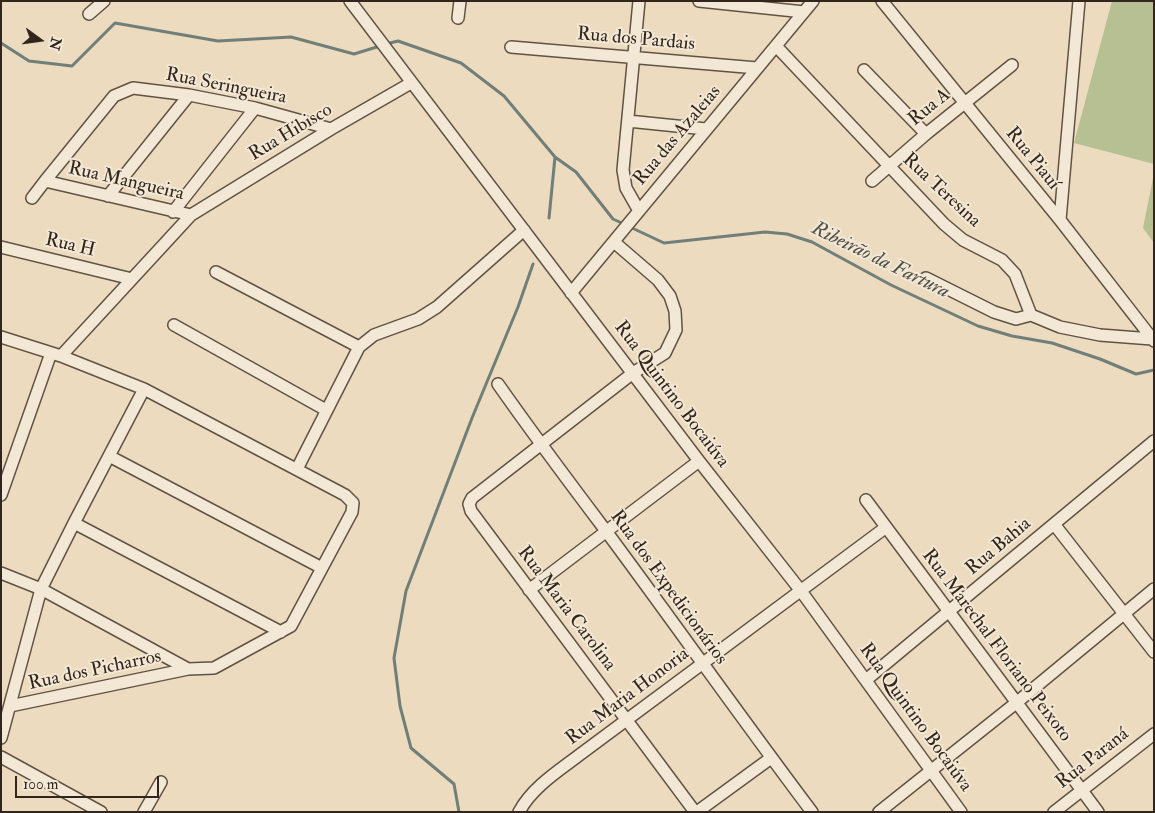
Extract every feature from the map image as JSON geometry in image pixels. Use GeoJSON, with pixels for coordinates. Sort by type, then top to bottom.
{"type":"FeatureCollection","features":[{"type":"Feature","properties":{"kind":"street"},"geometry":{"type":"LineString","coordinates":[[89,14],[104,1]]}},
{"type":"Feature","properties":{"kind":"street","name":"Rua Quintino Bocaiúva"},"geometry":{"type":"LineString","coordinates":[[350,1],[699,461],[801,591],[961,812]]}},
{"type":"Feature","properties":{"kind":"street"},"geometry":{"type":"LineString","coordinates":[[458,18],[460,1]]}},
{"type":"Feature","properties":{"kind":"street"},"geometry":{"type":"LineString","coordinates":[[636,214],[626,188],[623,170],[639,1]]}},
{"type":"Feature","properties":{"kind":"street"},"geometry":{"type":"LineString","coordinates":[[699,1],[804,12]]}},
{"type":"Feature","properties":{"kind":"street","name":"Rua das Azaleias"},"geometry":{"type":"LineString","coordinates":[[571,293],[813,1]]}},
{"type":"Feature","properties":{"kind":"street","name":"Rua Piauí"},"geometry":{"type":"LineString","coordinates":[[882,1],[1060,220],[1153,340]]}},
{"type":"Feature","properties":{"kind":"street"},"geometry":{"type":"LineString","coordinates":[[1060,220],[1079,1]]}},
{"type":"Feature","properties":{"kind":"street","name":"Rua Teresina"},"geometry":{"type":"LineString","coordinates":[[776,46],[944,224],[963,240],[1002,260],[1015,274],[1031,314]]}},
{"type":"Feature","properties":{"kind":"street","name":"Rua dos Pardais"},"geometry":{"type":"LineString","coordinates":[[511,47],[757,68]]}},
{"type":"Feature","properties":{"kind":"street","name":"Rua A"},"geometry":{"type":"LineString","coordinates":[[872,181],[926,134],[1012,65]]}},
{"type":"Feature","properties":{"kind":"street"},"geometry":{"type":"LineString","coordinates":[[864,70],[926,134]]}},
{"type":"Feature","properties":{"kind":"street","name":"Rua Hibisco"},"geometry":{"type":"LineString","coordinates":[[56,355],[191,215],[331,129],[411,83]]}},
{"type":"Feature","properties":{"kind":"street","name":"Rua Seringueira"},"geometry":{"type":"LineString","coordinates":[[45,181],[114,96],[133,88],[189,95],[256,108],[331,129]]}},
{"type":"Feature","properties":{"kind":"street"},"geometry":{"type":"LineString","coordinates":[[108,196],[189,95]]}},
{"type":"Feature","properties":{"kind":"street"},"geometry":{"type":"LineString","coordinates":[[173,212],[256,108]]}},
{"type":"Feature","properties":{"kind":"street"},"geometry":{"type":"LineString","coordinates":[[628,121],[706,129]]}},
{"type":"Feature","properties":{"kind":"street","name":"Rua Mangueira"},"geometry":{"type":"LineString","coordinates":[[32,198],[45,181],[191,215]]}},
{"type":"Feature","properties":{"kind":"street"},"geometry":{"type":"LineString","coordinates":[[1,337],[56,355],[144,389],[297,469],[359,347],[374,335],[418,319],[437,306],[524,230]]}},
{"type":"Feature","properties":{"kind":"street"},"geometry":{"type":"LineString","coordinates":[[540,444],[633,373],[665,353],[676,330],[675,311],[670,296],[658,280],[614,242]]}},
{"type":"Feature","properties":{"kind":"street","name":"Rua H"},"geometry":{"type":"LineString","coordinates":[[1,247],[132,278]]}},
{"type":"Feature","properties":{"kind":"street"},"geometry":{"type":"LineString","coordinates":[[216,272],[359,347]]}},
{"type":"Feature","properties":{"kind":"street"},"geometry":{"type":"LineString","coordinates":[[926,278],[994,312],[1016,319],[1031,314],[1060,327],[1100,335],[1153,340]]}},
{"type":"Feature","properties":{"kind":"street"},"geometry":{"type":"LineString","coordinates":[[174,325],[326,410]]}},
{"type":"Feature","properties":{"kind":"street"},"geometry":{"type":"LineString","coordinates":[[1,495],[56,355]]}},
{"type":"Feature","properties":{"kind":"street","name":"Rua dos Expedicionários"},"geometry":{"type":"LineString","coordinates":[[498,384],[701,664],[812,812]]}},
{"type":"Feature","properties":{"kind":"street"},"geometry":{"type":"LineString","coordinates":[[1,738],[41,589],[144,389]]}},
{"type":"Feature","properties":{"kind":"street","name":"Rua Maria Carolina"},"geometry":{"type":"LineString","coordinates":[[540,444],[472,498],[469,504],[471,511],[696,812]]}},
{"type":"Feature","properties":{"kind":"street","name":"Rua Bahia"},"geometry":{"type":"LineString","coordinates":[[866,680],[1054,524],[1152,446]]}},
{"type":"Feature","properties":{"kind":"street"},"geometry":{"type":"LineString","coordinates":[[108,456],[322,568]]}},
{"type":"Feature","properties":{"kind":"street"},"geometry":{"type":"LineString","coordinates":[[529,590],[699,461]]}},
{"type":"Feature","properties":{"kind":"street","name":"Rua dos Picharros"},"geometry":{"type":"LineString","coordinates":[[10,706],[188,669],[214,668],[291,626],[352,512],[353,502],[346,495],[297,469]]}},
{"type":"Feature","properties":{"kind":"street","name":"Rua Marechal Floriano Peixoto"},"geometry":{"type":"LineString","coordinates":[[866,500],[1098,812]]}},
{"type":"Feature","properties":{"kind":"street"},"geometry":{"type":"LineString","coordinates":[[74,523],[281,632]]}},
{"type":"Feature","properties":{"kind":"street"},"geometry":{"type":"LineString","coordinates":[[1054,524],[1154,652]]}},
{"type":"Feature","properties":{"kind":"street","name":"Rua Maria Honoria"},"geometry":{"type":"LineString","coordinates":[[519,812],[524,802],[536,790],[626,719],[886,528]]}},
{"type":"Feature","properties":{"kind":"street"},"geometry":{"type":"LineString","coordinates":[[1,573],[41,589],[188,669]]}},
{"type":"Feature","properties":{"kind":"street"},"geometry":{"type":"LineString","coordinates":[[879,812],[1016,703],[1154,589]]}},
{"type":"Feature","properties":{"kind":"street","name":"Rua Paraná"},"geometry":{"type":"LineString","coordinates":[[1054,812],[1154,734]]}},
{"type":"Feature","properties":{"kind":"street"},"geometry":{"type":"LineString","coordinates":[[1,757],[101,812]]}},
{"type":"Feature","properties":{"kind":"street"},"geometry":{"type":"LineString","coordinates":[[696,812],[771,758]]}},
{"type":"Feature","properties":{"kind":"street"},"geometry":{"type":"LineString","coordinates":[[144,812],[161,782]]}},
{"type":"Feature","properties":{"kind":"green space"},"geometry":{"type":"Polygon","coordinates":[[[1112,1],[1154,1],[1154,164],[1074,143],[1112,1]]]}},
{"type":"Feature","properties":{"kind":"green space"},"geometry":{"type":"Polygon","coordinates":[[[1154,173],[1154,243],[1143,228],[1154,173]]]}},
{"type":"Feature","properties":{"kind":"waterway"},"geometry":{"type":"LineString","coordinates":[[1,43],[29,61],[72,66],[115,23],[218,41],[291,37],[354,54],[380,46]]}},
{"type":"Feature","properties":{"kind":"waterway"},"geometry":{"type":"LineString","coordinates":[[386,44],[398,41],[461,63],[504,96],[555,157],[576,172],[613,219],[624,224]]}},
{"type":"Feature","properties":{"kind":"waterway"},"geometry":{"type":"LineString","coordinates":[[549,218],[555,157]]}},
{"type":"Feature","properties":{"kind":"waterway","name":"Ribeirão da Fartura"},"geometry":{"type":"LineString","coordinates":[[630,227],[664,243],[765,232],[787,234],[812,242],[891,285],[978,326],[1012,336],[1052,343],[1100,359],[1136,374],[1154,370]]}},
{"type":"Feature","properties":{"kind":"waterway"},"geometry":{"type":"LineString","coordinates":[[459,812],[454,784],[411,748],[400,706],[394,658],[406,591],[472,418],[518,307],[533,264]]}}]}
